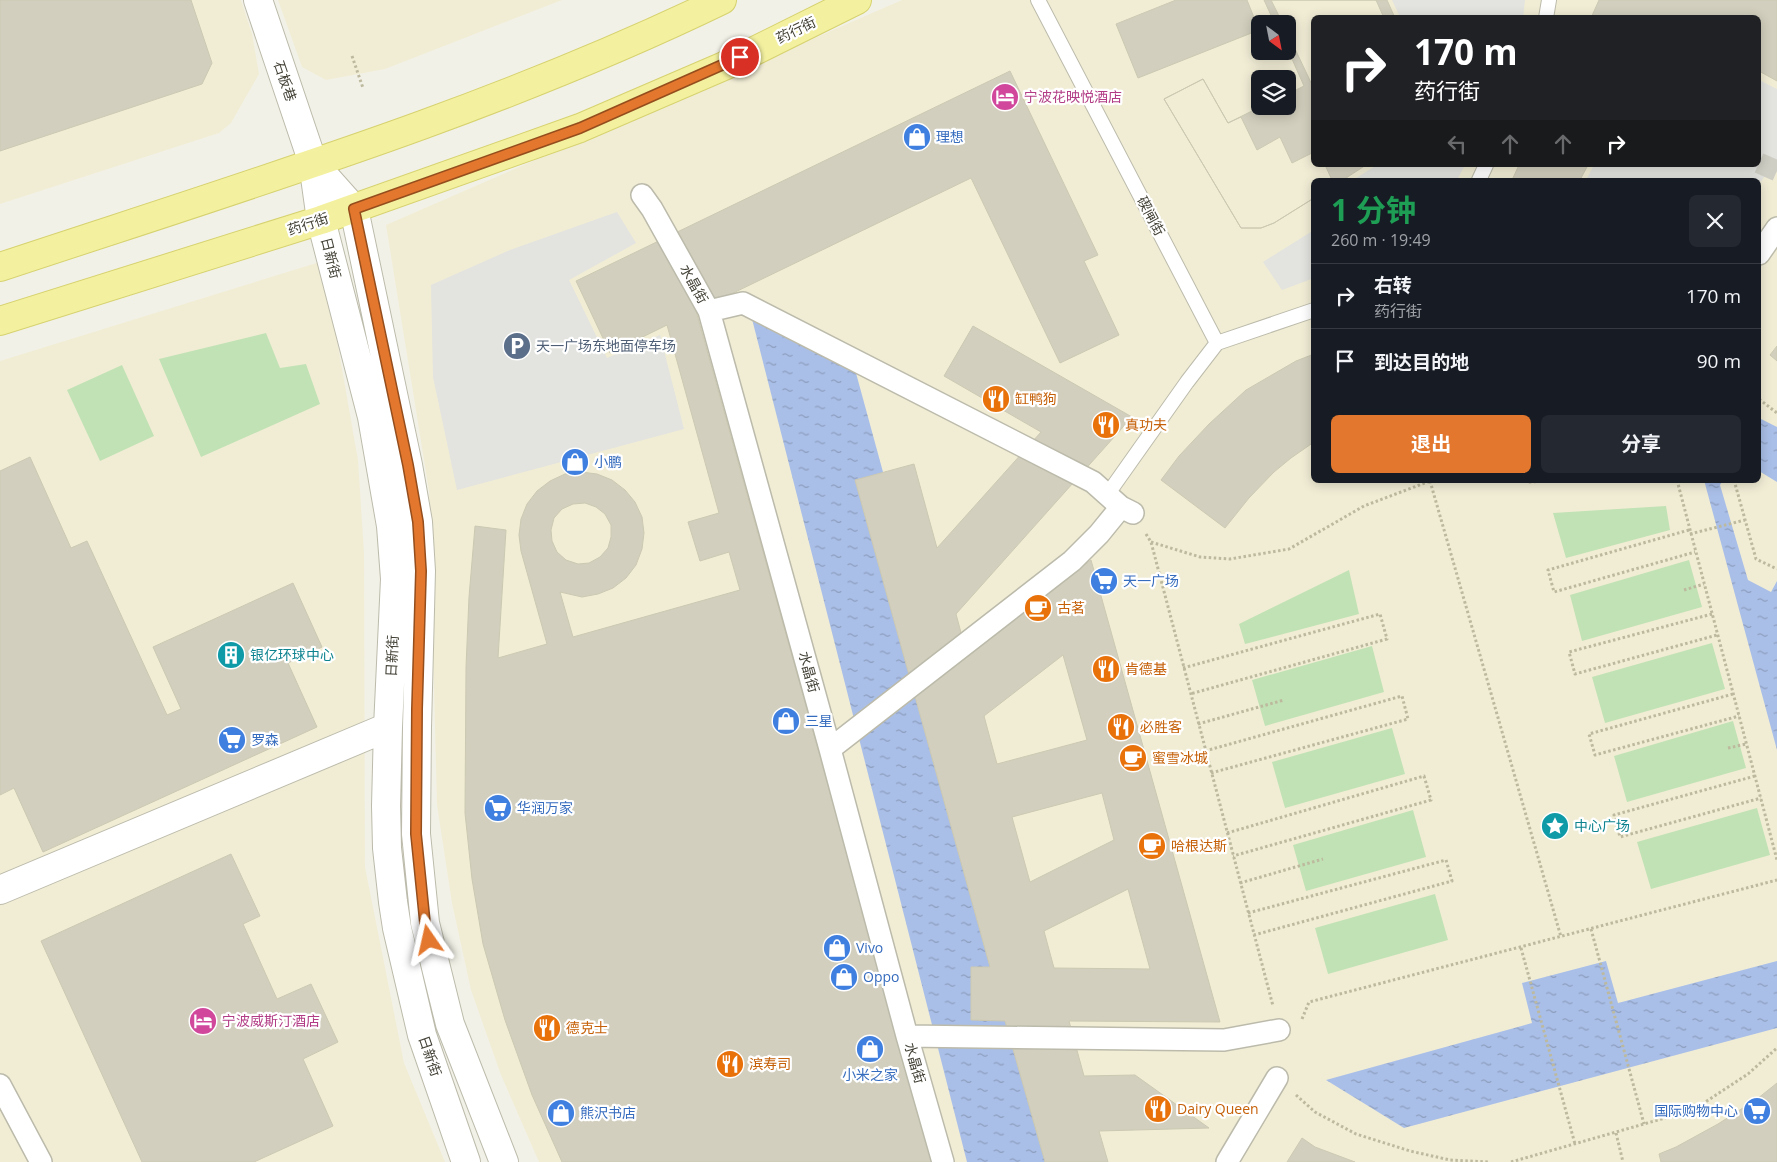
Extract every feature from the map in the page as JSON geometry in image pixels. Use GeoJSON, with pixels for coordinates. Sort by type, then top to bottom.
{"type":"FeatureCollection","features":[{"type":"Feature","properties":{"kind":"main road"},"geometry":{"type":"LineString","coordinates":[[0,267],[448,116],[564,71],[722,0]]}},
{"type":"Feature","properties":{"kind":"main road","name":"药行街"},"geometry":{"type":"LineString","coordinates":[[0,321],[322,220],[580,128],[724,66],[857,0]]}},
{"type":"Feature","properties":{"kind":"street","name":"石板巷"},"geometry":{"type":"LineString","coordinates":[[258,0],[313,163]]}},
{"type":"Feature","properties":{"kind":"street","name":"日新街"},"geometry":{"type":"LineString","coordinates":[[313,163],[354,209],[408,465],[418,522],[421,571],[416,834],[425,923],[450,1024],[504,1162]]}},
{"type":"Feature","properties":{"kind":"street","name":"日新街"},"geometry":{"type":"LineString","coordinates":[[313,163],[322,220],[372,417],[391,526],[395,579],[388,727],[387,848],[397,928],[422,1035],[466,1162]]}},
{"type":"Feature","properties":{"kind":"street","name":"水晶街"},"geometry":{"type":"LineString","coordinates":[[642,196],[652,209],[709,311],[943,1162]]}},
{"type":"Feature","properties":{"kind":"street"},"geometry":{"type":"LineString","coordinates":[[1761,251],[1777,228]]}},
{"type":"Feature","properties":{"kind":"street"},"geometry":{"type":"LineString","coordinates":[[709,311],[744,303],[1092,482],[1120,505],[1099,534],[1072,561],[830,749]]}},
{"type":"Feature","properties":{"kind":"street"},"geometry":{"type":"LineString","coordinates":[[0,890],[388,727]]}},
{"type":"Feature","properties":{"kind":"street"},"geometry":{"type":"LineString","coordinates":[[907,1036],[1224,1040],[1289,1029]]}},
{"type":"Feature","properties":{"kind":"street"},"geometry":{"type":"LineString","coordinates":[[1227,1162],[1277,1078]]}},
{"type":"Feature","properties":{"kind":"street"},"geometry":{"type":"LineString","coordinates":[[0,1085],[40,1162]]}},
{"type":"Feature","properties":{"kind":"lane","name":"碶闸街"},"geometry":{"type":"LineString","coordinates":[[1038,0],[1217,343]]}},
{"type":"Feature","properties":{"kind":"lane"},"geometry":{"type":"LineString","coordinates":[[1546,15],[1549,0]]}},
{"type":"Feature","properties":{"kind":"lane"},"geometry":{"type":"LineString","coordinates":[[1120,505],[1187,382],[1217,343],[1311,311]]}},
{"type":"Feature","properties":{"kind":"path"},"geometry":{"type":"LineString","coordinates":[[352,56],[363,88]]}},
{"type":"Feature","properties":{"kind":"path"},"geometry":{"type":"LineString","coordinates":[[1761,401],[1777,413]]}},
{"type":"Feature","properties":{"kind":"path"},"geometry":{"type":"LineString","coordinates":[[1289,1029],[1254,935],[1151,542],[1200,557],[1230,560],[1289,549],[1364,506],[1425,483]]}},
{"type":"Feature","properties":{"kind":"path"},"geometry":{"type":"LineString","coordinates":[[1431,483],[1561,937]]}},
{"type":"Feature","properties":{"kind":"path"},"geometry":{"type":"LineString","coordinates":[[1678,483],[1777,860]]}},
{"type":"Feature","properties":{"kind":"path"},"geometry":{"type":"LineString","coordinates":[[1735,483],[1756,559],[1777,569]]}},
{"type":"Feature","properties":{"kind":"path"},"geometry":{"type":"LineString","coordinates":[[1695,552],[1554,592],[1548,570],[1690,532],[1745,520]]}},
{"type":"Feature","properties":{"kind":"path"},"geometry":{"type":"LineString","coordinates":[[1684,590],[1704,584]]}},
{"type":"Feature","properties":{"kind":"path"},"geometry":{"type":"LineString","coordinates":[[1183,668],[1380,614],[1387,639],[1190,694]]}},
{"type":"Feature","properties":{"kind":"path"},"geometry":{"type":"LineString","coordinates":[[1712,614],[1570,652],[1573,667],[1575,674],[1717,635]]}},
{"type":"Feature","properties":{"kind":"path"},"geometry":{"type":"LineString","coordinates":[[1733,694],[1589,734],[1595,755],[1738,716]]}},
{"type":"Feature","properties":{"kind":"path"},"geometry":{"type":"LineString","coordinates":[[1205,751],[1402,696],[1408,718],[1211,773]]}},
{"type":"Feature","properties":{"kind":"path"},"geometry":{"type":"LineString","coordinates":[[1198,724],[1284,700]]}},
{"type":"Feature","properties":{"kind":"path"},"geometry":{"type":"LineString","coordinates":[[1728,748],[1746,744]]}},
{"type":"Feature","properties":{"kind":"path"},"geometry":{"type":"LineString","coordinates":[[1227,833],[1424,776],[1431,800],[1233,856]]}},
{"type":"Feature","properties":{"kind":"path"},"geometry":{"type":"LineString","coordinates":[[1755,776],[1614,815],[1620,837],[1761,798]]}},
{"type":"Feature","properties":{"kind":"path"},"geometry":{"type":"LineString","coordinates":[[1240,883],[1323,859]]}},
{"type":"Feature","properties":{"kind":"path"},"geometry":{"type":"LineString","coordinates":[[1248,913],[1446,860],[1452,881],[1254,935]]}},
{"type":"Feature","properties":{"kind":"path"},"geometry":{"type":"LineString","coordinates":[[1289,1029],[1309,1002],[1777,880]]}},
{"type":"Feature","properties":{"kind":"path"},"geometry":{"type":"LineString","coordinates":[[1591,929],[1644,1124]]}},
{"type":"Feature","properties":{"kind":"path"},"geometry":{"type":"LineString","coordinates":[[1521,948],[1575,1144]]}},
{"type":"Feature","properties":{"kind":"path"},"geometry":{"type":"LineString","coordinates":[[1511,1162],[1694,1110],[1748,1074],[1777,1048]]}},
{"type":"Feature","properties":{"kind":"path"},"geometry":{"type":"LineString","coordinates":[[1277,1078],[1315,1112],[1356,1134],[1410,1151],[1450,1160],[1490,1162]]}},
{"type":"Feature","properties":{"kind":"path"},"geometry":{"type":"LineString","coordinates":[[1616,1133],[1623,1162]]}},
{"type":"Feature","properties":{"kind":"shaded area"},"geometry":{"type":"Polygon","coordinates":[[[0,0],[241,0],[252,34],[259,74],[231,123],[219,133],[0,204],[0,0]]]}},
{"type":"Feature","properties":{"kind":"shaded area"},"geometry":{"type":"Polygon","coordinates":[[[278,0],[562,0],[385,69],[326,80],[302,67],[278,0]]]}},
{"type":"Feature","properties":{"kind":"shaded area","name":"天一广场"},"geometry":{"type":"Polygon","coordinates":[[[902,0],[1777,0],[1777,1162],[539,1162],[501,1075],[471,990],[452,903],[437,805],[429,491],[386,225],[902,0]]]}},
{"type":"Feature","properties":{"kind":"shaded area"},"geometry":{"type":"Polygon","coordinates":[[[1392,0],[1525,0],[1523,15],[1399,15],[1392,0]]]}},
{"type":"Feature","properties":{"kind":"shaded area"},"geometry":{"type":"Polygon","coordinates":[[[1761,81],[1777,89],[1777,160],[1761,181],[1761,178],[1587,178],[1593,167],[1761,167],[1761,81]]]}},
{"type":"Feature","properties":{"kind":"shaded area"},"geometry":{"type":"Polygon","coordinates":[[[1374,167],[1464,167],[1458,178],[1356,178],[1374,167]]]}},
{"type":"Feature","properties":{"kind":"shaded area","name":"天一广场东地面停车场"},"geometry":{"type":"Polygon","coordinates":[[[617,212],[636,243],[569,280],[607,358],[660,335],[684,429],[457,490],[433,377],[431,285],[510,250],[617,212]]]}},
{"type":"Feature","properties":{"kind":"shaded area"},"geometry":{"type":"Polygon","coordinates":[[[1311,232],[1311,279],[1282,290],[1263,262],[1311,232]]]}},
{"type":"Feature","properties":{"kind":"shaded area","name":"银亿环球中心"},"geometry":{"type":"Polygon","coordinates":[[[323,261],[358,460],[364,552],[365,867],[404,1063],[445,1162],[0,1162],[0,361],[323,261]]]}},
{"type":"Feature","properties":{"kind":"green space"},"geometry":{"type":"Polygon","coordinates":[[[266,333],[280,368],[306,364],[320,404],[201,457],[159,359],[266,333]]]}},
{"type":"Feature","properties":{"kind":"green space"},"geometry":{"type":"Polygon","coordinates":[[[122,365],[154,436],[100,461],[67,390],[122,365]]]}},
{"type":"Feature","properties":{"kind":"green space"},"geometry":{"type":"Polygon","coordinates":[[[1666,506],[1670,530],[1566,558],[1553,513],[1666,506]]]}},
{"type":"Feature","properties":{"kind":"green space"},"geometry":{"type":"Polygon","coordinates":[[[1689,560],[1702,607],[1582,641],[1570,595],[1689,560]]]}},
{"type":"Feature","properties":{"kind":"green space"},"geometry":{"type":"Polygon","coordinates":[[[1349,570],[1359,614],[1245,644],[1239,624],[1349,570]]]}},
{"type":"Feature","properties":{"kind":"green space"},"geometry":{"type":"Polygon","coordinates":[[[1712,643],[1725,689],[1605,723],[1592,677],[1712,643]]]}},
{"type":"Feature","properties":{"kind":"green space"},"geometry":{"type":"Polygon","coordinates":[[[1372,646],[1384,692],[1265,726],[1252,680],[1372,646]]]}},
{"type":"Feature","properties":{"kind":"green space"},"geometry":{"type":"Polygon","coordinates":[[[1733,721],[1746,768],[1627,802],[1614,756],[1733,721]]]}},
{"type":"Feature","properties":{"kind":"green space"},"geometry":{"type":"Polygon","coordinates":[[[1392,728],[1405,774],[1285,808],[1272,762],[1392,728]]]}},
{"type":"Feature","properties":{"kind":"green space"},"geometry":{"type":"Polygon","coordinates":[[[1757,808],[1770,855],[1651,889],[1637,842],[1757,808]]]}},
{"type":"Feature","properties":{"kind":"green space"},"geometry":{"type":"Polygon","coordinates":[[[1413,810],[1426,857],[1306,891],[1293,845],[1413,810]]]}},
{"type":"Feature","properties":{"kind":"green space"},"geometry":{"type":"Polygon","coordinates":[[[1435,894],[1448,940],[1328,974],[1315,928],[1435,894]]]}},
{"type":"Feature","properties":{"kind":"water"},"geometry":{"type":"Polygon","coordinates":[[[752,319],[856,373],[1071,1162],[967,1162],[752,319]]]}},
{"type":"Feature","properties":{"kind":"water"},"geometry":{"type":"Polygon","coordinates":[[[1761,419],[1777,427],[1777,482],[1761,472],[1761,419]]]}},
{"type":"Feature","properties":{"kind":"water"},"geometry":{"type":"Polygon","coordinates":[[[1705,483],[1721,483],[1720,485],[1748,580],[1771,592],[1777,581],[1777,750],[1705,483]]]}},
{"type":"Feature","properties":{"kind":"water"},"geometry":{"type":"Polygon","coordinates":[[[1606,961],[1618,1003],[1777,961],[1777,1028],[1404,1128],[1326,1080],[1532,1023],[1522,983],[1606,961]]]}},
{"type":"Feature","properties":{"kind":"building"},"geometry":{"type":"Polygon","coordinates":[[[0,0],[191,0],[212,63],[202,84],[0,151],[0,0]]]}},
{"type":"Feature","properties":{"kind":"building"},"geometry":{"type":"Polygon","coordinates":[[[1176,0],[1247,0],[1253,15],[1251,15],[1251,33],[1138,78],[1116,24],[1176,0]]]}},
{"type":"Feature","properties":{"kind":"building"},"geometry":{"type":"Polygon","coordinates":[[[1264,0],[1387,0],[1394,15],[1311,15],[1311,167],[1363,167],[1346,178],[1311,178],[1311,200],[1274,223],[1261,228],[1241,228],[1164,99],[1203,79],[1228,123],[1251,112],[1251,115],[1296,115],[1296,90],[1304,86],[1292,60],[1296,60],[1296,15],[1271,15],[1264,0]]]}},
{"type":"Feature","properties":{"kind":"building"},"geometry":{"type":"Polygon","coordinates":[[[1271,0],[1376,0],[1383,15],[1311,15],[1311,83],[1296,51],[1296,15],[1278,15],[1271,0]]]}},
{"type":"Feature","properties":{"kind":"building"},"geometry":{"type":"Polygon","coordinates":[[[1599,0],[1777,0],[1777,81],[1761,72],[1761,15],[1592,15],[1599,0]]]}},
{"type":"Feature","properties":{"kind":"building"},"geometry":{"type":"Polygon","coordinates":[[[1010,71],[1098,255],[1084,261],[1119,335],[1060,363],[971,178],[696,311],[933,1162],[562,1162],[532,1095],[505,1020],[483,944],[472,879],[465,813],[466,667],[475,526],[506,530],[498,658],[547,644],[521,551],[519,535],[521,519],[527,504],[537,491],[550,481],[565,474],[581,472],[597,474],[612,480],[625,490],[635,502],[642,517],[644,533],[642,549],[636,565],[626,578],[613,588],[598,594],[582,597],[560,592],[573,637],[740,590],[729,552],[700,561],[688,522],[719,513],[667,325],[610,353],[576,281],[1010,71]],[[585,503],[573,504],[562,509],[554,518],[551,530],[552,541],[557,552],[566,560],[578,564],[589,563],[600,557],[608,548],[611,537],[611,525],[605,514],[596,507],[585,503]]]}},
{"type":"Feature","properties":{"kind":"building"},"geometry":{"type":"Polygon","coordinates":[[[1203,79],[1228,123],[1241,117],[1257,150],[1280,137],[1292,163],[1311,154],[1311,167],[1326,167],[1331,178],[1311,178],[1311,200],[1274,223],[1261,228],[1241,228],[1164,99],[1203,79]]]}},
{"type":"Feature","properties":{"kind":"building"},"geometry":{"type":"Polygon","coordinates":[[[1518,167],[1587,167],[1581,178],[1513,178],[1518,167]]]}},
{"type":"Feature","properties":{"kind":"building"},"geometry":{"type":"Polygon","coordinates":[[[973,326],[1132,417],[956,614],[967,655],[1091,560],[1220,1022],[1069,1021],[1084,1076],[1135,1075],[1209,1128],[1099,1131],[1108,1162],[1045,1162],[1005,1021],[971,1020],[971,967],[990,967],[855,480],[914,464],[937,548],[1041,432],[944,376],[973,326]],[[1063,655],[984,716],[997,764],[1087,740],[1063,655]],[[1102,793],[1012,817],[1030,882],[1114,840],[1102,793]],[[1128,889],[1044,931],[1054,968],[1150,969],[1128,889]]]}},
{"type":"Feature","properties":{"kind":"building"},"geometry":{"type":"Polygon","coordinates":[[[1777,346],[1777,361],[1770,355],[1777,346]]]}},
{"type":"Feature","properties":{"kind":"building"},"geometry":{"type":"Polygon","coordinates":[[[1311,355],[1311,444],[1274,472],[1249,498],[1225,528],[1161,480],[1179,456],[1209,424],[1246,390],[1296,361],[1311,355]]]}},
{"type":"Feature","properties":{"kind":"building","name":"银亿环球中心"},"geometry":{"type":"Polygon","coordinates":[[[30,457],[71,548],[87,541],[167,715],[181,709],[153,647],[293,583],[322,647],[288,663],[317,727],[43,852],[14,788],[0,795],[0,471],[30,457]]]}},
{"type":"Feature","properties":{"kind":"building","name":"宁波威斯汀酒店"},"geometry":{"type":"Polygon","coordinates":[[[231,854],[260,916],[243,924],[277,999],[311,984],[338,1042],[303,1059],[333,1126],[254,1162],[142,1162],[41,941],[231,854]]]}},
{"type":"Feature","properties":{"kind":"building","name":"国际购物中心"},"geometry":{"type":"Polygon","coordinates":[[[1777,1083],[1777,1162],[1661,1162],[1659,1154],[1718,1124],[1757,1099],[1777,1083]]]}},
{"type":"Feature","properties":{"kind":"building"},"geometry":{"type":"Polygon","coordinates":[[[1302,1138],[1315,1147],[1355,1162],[1287,1162],[1302,1138]]]}},
{"type":"Feature","properties":{"kind":"tunnel"},"geometry":{"type":"LineString","coordinates":[[1761,164],[1777,171]]}},
{"type":"Feature","properties":{"kind":"place","name":"宁波花映悦酒店"},"geometry":{"type":"Point","coordinates":[1005,97]}},
{"type":"Feature","properties":{"kind":"place","name":"理想"},"geometry":{"type":"Point","coordinates":[917,137]}},
{"type":"Feature","properties":{"kind":"place","name":"天一广场东地面停车场"},"geometry":{"type":"Point","coordinates":[517,346]}},
{"type":"Feature","properties":{"kind":"place","name":"缸鸭狗"},"geometry":{"type":"Point","coordinates":[996,399]}},
{"type":"Feature","properties":{"kind":"place","name":"真功夫"},"geometry":{"type":"Point","coordinates":[1106,425]}},
{"type":"Feature","properties":{"kind":"place","name":"小鹏"},"geometry":{"type":"Point","coordinates":[575,462]}},
{"type":"Feature","properties":{"kind":"place","name":"天一广场"},"geometry":{"type":"Point","coordinates":[1104,581]}},
{"type":"Feature","properties":{"kind":"place","name":"古茗"},"geometry":{"type":"Point","coordinates":[1038,608]}},
{"type":"Feature","properties":{"kind":"place","name":"银亿环球中心"},"geometry":{"type":"Point","coordinates":[231,655]}},
{"type":"Feature","properties":{"kind":"place","name":"肯德基"},"geometry":{"type":"Point","coordinates":[1106,669]}},
{"type":"Feature","properties":{"kind":"place","name":"三星"},"geometry":{"type":"Point","coordinates":[786,721]}},
{"type":"Feature","properties":{"kind":"place","name":"必胜客"},"geometry":{"type":"Point","coordinates":[1121,727]}},
{"type":"Feature","properties":{"kind":"place","name":"罗森"},"geometry":{"type":"Point","coordinates":[232,740]}},
{"type":"Feature","properties":{"kind":"place","name":"蜜雪冰城"},"geometry":{"type":"Point","coordinates":[1133,758]}},
{"type":"Feature","properties":{"kind":"place","name":"华润万家"},"geometry":{"type":"Point","coordinates":[498,808]}},
{"type":"Feature","properties":{"kind":"place","name":"中心广场"},"geometry":{"type":"Point","coordinates":[1555,826]}},
{"type":"Feature","properties":{"kind":"place","name":"哈根达斯"},"geometry":{"type":"Point","coordinates":[1152,846]}},
{"type":"Feature","properties":{"kind":"place","name":"Vivo"},"geometry":{"type":"Point","coordinates":[837,948]}},
{"type":"Feature","properties":{"kind":"place","name":"Oppo"},"geometry":{"type":"Point","coordinates":[844,977]}},
{"type":"Feature","properties":{"kind":"place","name":"宁波威斯汀酒店"},"geometry":{"type":"Point","coordinates":[203,1021]}},
{"type":"Feature","properties":{"kind":"place","name":"德克士"},"geometry":{"type":"Point","coordinates":[547,1028]}},
{"type":"Feature","properties":{"kind":"place","name":"小米之家"},"geometry":{"type":"Point","coordinates":[870,1049]}},
{"type":"Feature","properties":{"kind":"place","name":"滨寿司"},"geometry":{"type":"Point","coordinates":[730,1064]}},
{"type":"Feature","properties":{"kind":"place","name":"Dairy Queen"},"geometry":{"type":"Point","coordinates":[1158,1109]}},
{"type":"Feature","properties":{"kind":"place","name":"国际购物中心"},"geometry":{"type":"Point","coordinates":[1757,1111]}},
{"type":"Feature","properties":{"kind":"place","name":"熊沢书店"},"geometry":{"type":"Point","coordinates":[561,1113]}},
{"type":"Feature","properties":{"kind":"route"},"geometry":{"type":"LineString","coordinates":[[429,940],[425,923],[416,834],[421,571],[418,522],[408,465],[354,209],[580,128],[724,66],[740,57]]}}]}
